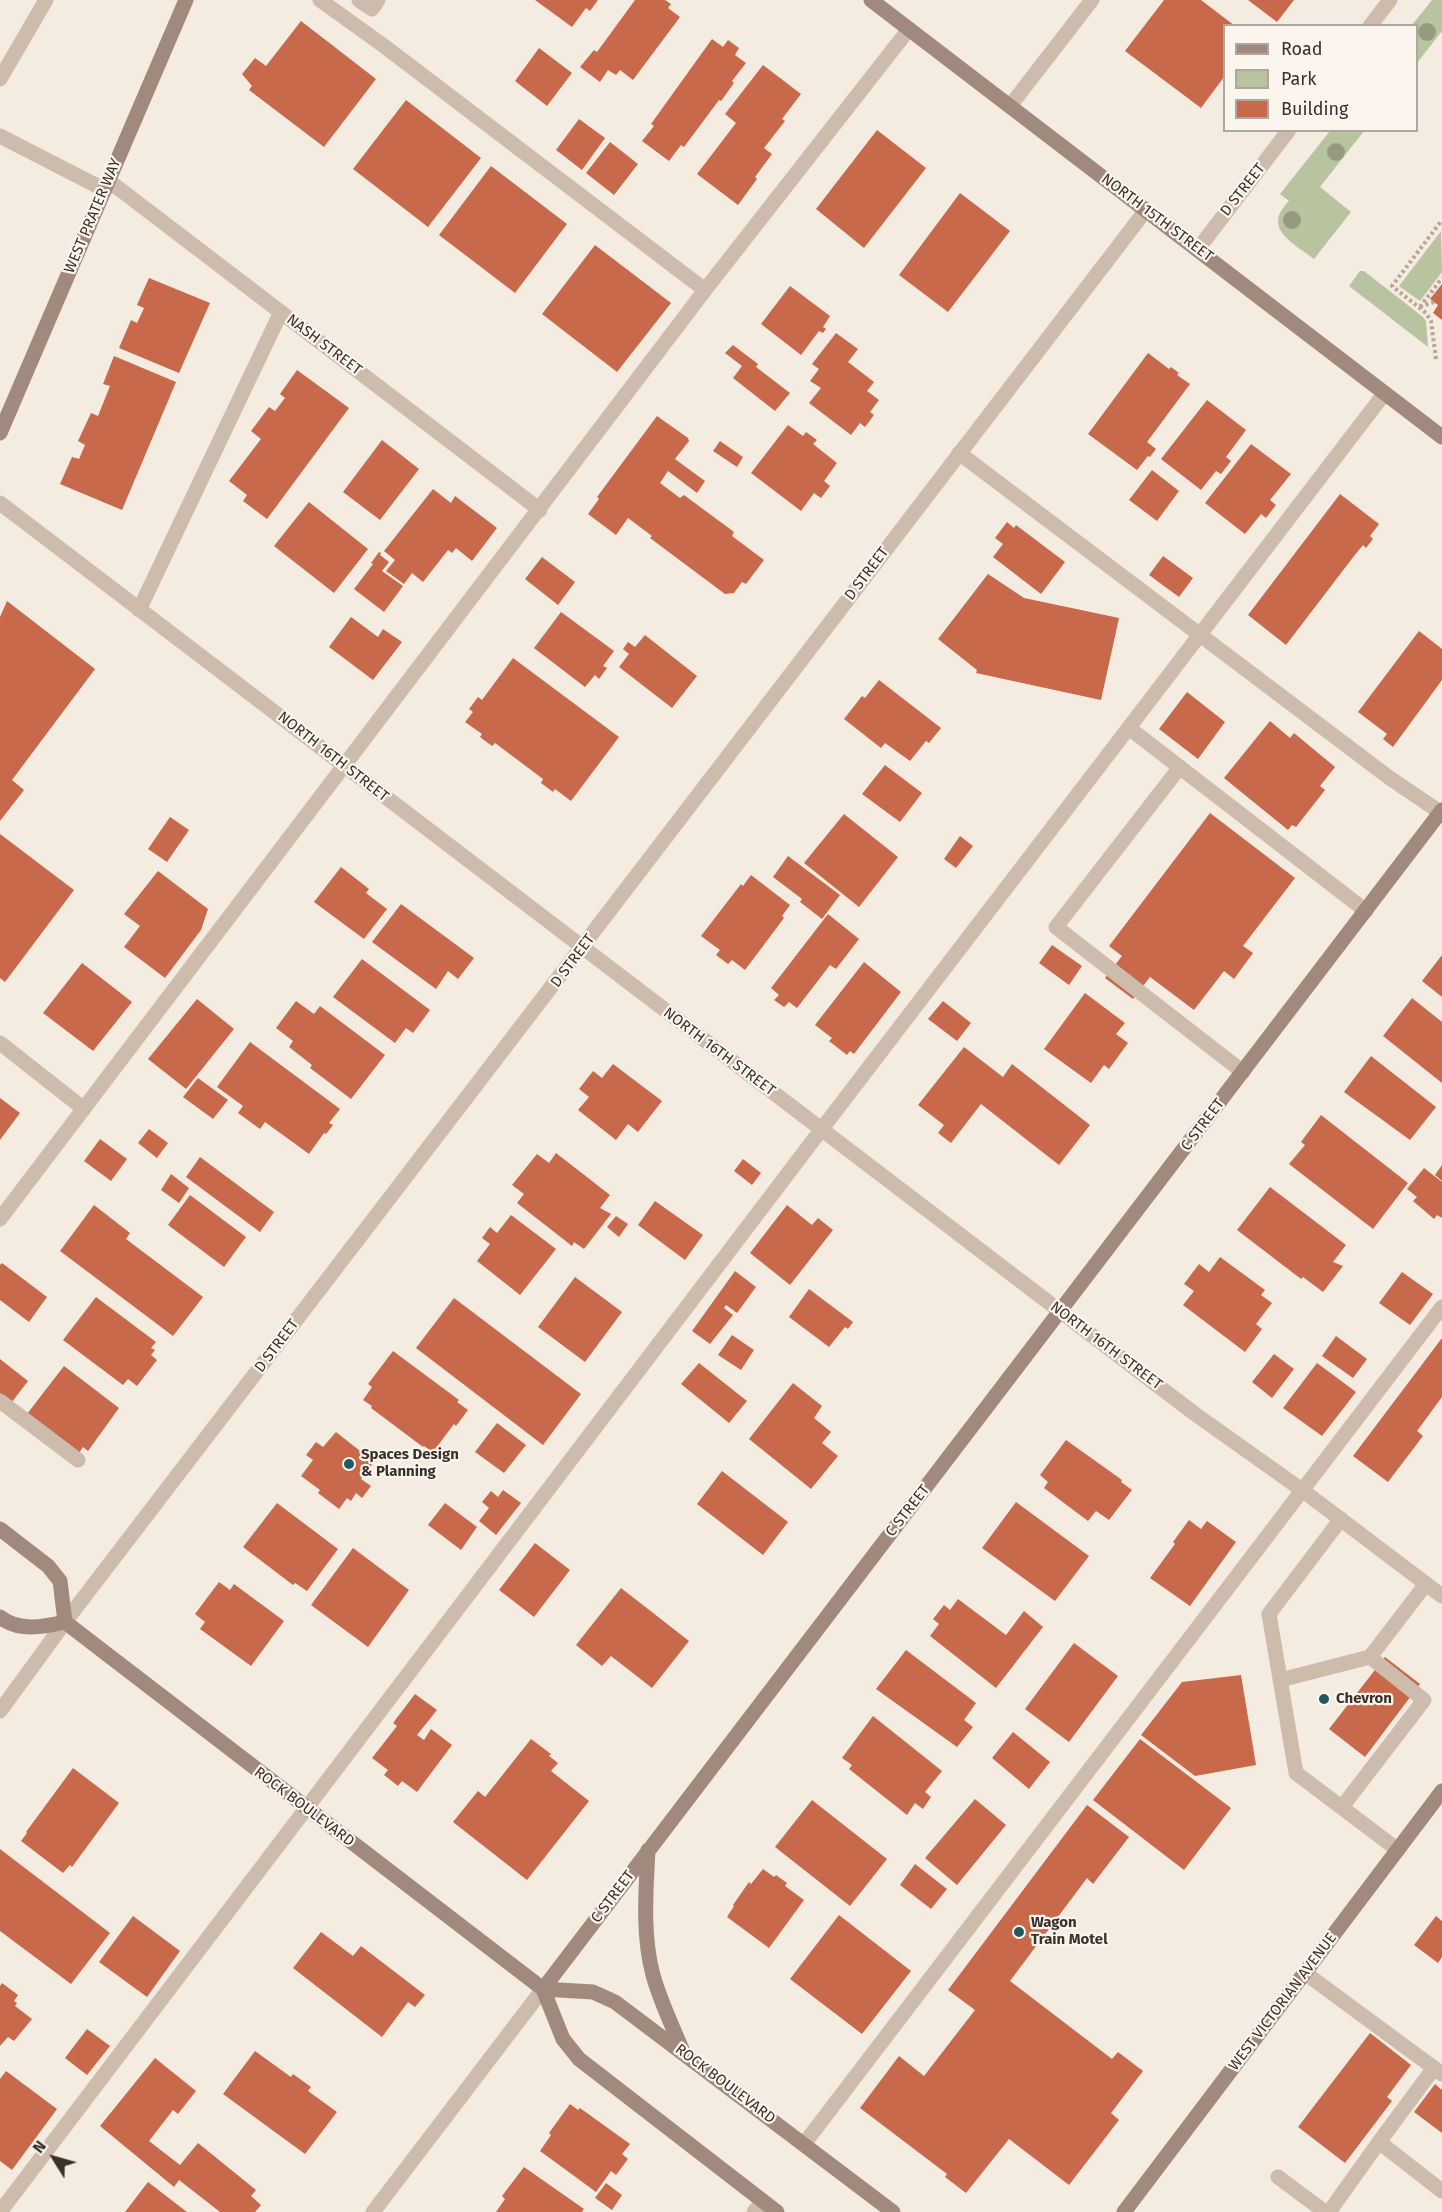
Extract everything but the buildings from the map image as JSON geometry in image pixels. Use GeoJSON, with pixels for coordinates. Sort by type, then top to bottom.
{"type":"FeatureCollection","features":[{"type":"Feature","properties":{"kind":"main road","name":"WEST PRATER WAY"},"geometry":{"type":"LineString","coordinates":[[0,433],[186,0]]}},
{"type":"Feature","properties":{"kind":"main road","name":"NORTH 15TH STREET"},"geometry":{"type":"LineString","coordinates":[[871,0],[1442,437]]}},
{"type":"Feature","properties":{"kind":"main road","name":"C STREET"},"geometry":{"type":"LineString","coordinates":[[543,1989],[1441,811]]}},
{"type":"Feature","properties":{"kind":"main road"},"geometry":{"type":"LineString","coordinates":[[0,1529],[48,1566],[60,1581],[65,1622],[42,1628],[24,1628],[0,1617]]}},
{"type":"Feature","properties":{"kind":"main road","name":"ROCK BOULEVARD"},"geometry":{"type":"LineString","coordinates":[[65,1622],[543,1989],[593,1992],[615,2002],[893,2212]]}},
{"type":"Feature","properties":{"kind":"main road","name":"WEST VICTORIAN AVENUE"},"geometry":{"type":"LineString","coordinates":[[1124,2212],[1442,1791]]}},
{"type":"Feature","properties":{"kind":"main road"},"geometry":{"type":"LineString","coordinates":[[648,1850],[645,1914],[651,1964],[658,1990],[683,2052]]}},
{"type":"Feature","properties":{"kind":"main road"},"geometry":{"type":"LineString","coordinates":[[543,1989],[563,2039],[579,2059],[758,2207],[777,2212]]}},
{"type":"Feature","properties":{"kind":"street"},"geometry":{"type":"LineString","coordinates":[[0,80],[46,0]]}},
{"type":"Feature","properties":{"kind":"street"},"geometry":{"type":"LineString","coordinates":[[320,0],[384,46],[705,291]]}},
{"type":"Feature","properties":{"kind":"street"},"geometry":{"type":"LineString","coordinates":[[359,0],[372,9],[378,0]]}},
{"type":"Feature","properties":{"kind":"street"},"geometry":{"type":"LineString","coordinates":[[1010,106],[1092,0]]}},
{"type":"Feature","properties":{"kind":"street"},"geometry":{"type":"LineString","coordinates":[[1372,24],[1390,0]]}},
{"type":"Feature","properties":{"kind":"street"},"geometry":{"type":"LineString","coordinates":[[0,1219],[705,291],[909,29]]}},
{"type":"Feature","properties":{"kind":"street","name":"D STREET"},"geometry":{"type":"LineString","coordinates":[[1198,249],[1287,132]]}},
{"type":"Feature","properties":{"kind":"street","name":"NASH STREET"},"geometry":{"type":"LineString","coordinates":[[0,136],[107,185],[281,312],[540,510]]}},
{"type":"Feature","properties":{"kind":"street","name":"D STREET"},"geometry":{"type":"LineString","coordinates":[[0,1711],[65,1622],[1146,210]]}},
{"type":"Feature","properties":{"kind":"street"},"geometry":{"type":"LineString","coordinates":[[139,610],[281,312]]}},
{"type":"Feature","properties":{"kind":"street"},"geometry":{"type":"LineString","coordinates":[[0,2212],[821,1130],[1384,394]]}},
{"type":"Feature","properties":{"kind":"street"},"geometry":{"type":"LineString","coordinates":[[959,453],[1391,779],[1441,811]]}},
{"type":"Feature","properties":{"kind":"street","name":"NORTH 16TH STREET"},"geometry":{"type":"LineString","coordinates":[[0,503],[1195,1414],[1302,1490],[1442,1596]]}},
{"type":"Feature","properties":{"kind":"street"},"geometry":{"type":"LineString","coordinates":[[1130,728],[1366,911]]}},
{"type":"Feature","properties":{"kind":"street"},"geometry":{"type":"LineString","coordinates":[[1180,767],[1056,927],[1243,1072]]}},
{"type":"Feature","properties":{"kind":"street"},"geometry":{"type":"LineString","coordinates":[[0,1043],[84,1109]]}},
{"type":"Feature","properties":{"kind":"street"},"geometry":{"type":"LineString","coordinates":[[804,2144],[1442,1307]]}},
{"type":"Feature","properties":{"kind":"street"},"geometry":{"type":"LineString","coordinates":[[0,1401],[78,1460]]}},
{"type":"Feature","properties":{"kind":"street"},"geometry":{"type":"LineString","coordinates":[[1341,1519],[1269,1614],[1296,1773],[1398,1850]]}},
{"type":"Feature","properties":{"kind":"street"},"geometry":{"type":"LineString","coordinates":[[1280,1680],[1370,1657],[1426,1584]]}},
{"type":"Feature","properties":{"kind":"street"},"geometry":{"type":"LineString","coordinates":[[1342,1807],[1424,1700],[1370,1657]]}},
{"type":"Feature","properties":{"kind":"street"},"geometry":{"type":"LineString","coordinates":[[1278,2177],[1327,2212],[1438,2071],[1305,1973]]}},
{"type":"Feature","properties":{"kind":"street","name":"C STREET"},"geometry":{"type":"LineString","coordinates":[[374,2212],[543,1989]]}},
{"type":"Feature","properties":{"kind":"street"},"geometry":{"type":"LineString","coordinates":[[1380,2142],[1442,2191]]}},
{"type":"Feature","properties":{"kind":"path"},"geometry":{"type":"LineString","coordinates":[[1436,359],[1431,321],[1420,307],[1392,285],[1442,220]]}},
{"type":"Feature","properties":{"kind":"path"},"geometry":{"type":"LineString","coordinates":[[1420,307],[1442,278]]}},
{"type":"Feature","properties":{"kind":"path"},"geometry":{"type":"LineString","coordinates":[[1420,307],[1434,302]]}},
{"type":"Feature","properties":{"kind":"green space"},"geometry":{"type":"Polygon","coordinates":[[[1432,0],[1442,0],[1442,31],[1418,62],[1418,24],[1413,24],[1432,0]]]}},
{"type":"Feature","properties":{"kind":"green space"},"geometry":{"type":"Polygon","coordinates":[[[1329,132],[1363,132],[1320,187],[1351,212],[1314,259],[1288,240],[1279,228],[1280,213],[1289,201],[1280,194],[1329,132]]]}},
{"type":"Feature","properties":{"kind":"green space"},"geometry":{"type":"Polygon","coordinates":[[[1441,231],[1442,272],[1420,301],[1399,286],[1441,231]]]}},
{"type":"Feature","properties":{"kind":"green space"},"geometry":{"type":"Polygon","coordinates":[[[1360,271],[1364,271],[1423,317],[1426,321],[1428,347],[1349,286],[1360,271]]]}},
{"type":"Feature","properties":{"kind":"place","name":"Spaces Design & Planning"},"geometry":{"type":"Point","coordinates":[349,1464]}},
{"type":"Feature","properties":{"kind":"place","name":"Chevron"},"geometry":{"type":"Point","coordinates":[1324,1699]}},
{"type":"Feature","properties":{"kind":"place","name":"Wagon Train Motel"},"geometry":{"type":"Point","coordinates":[1019,1932]}}]}
